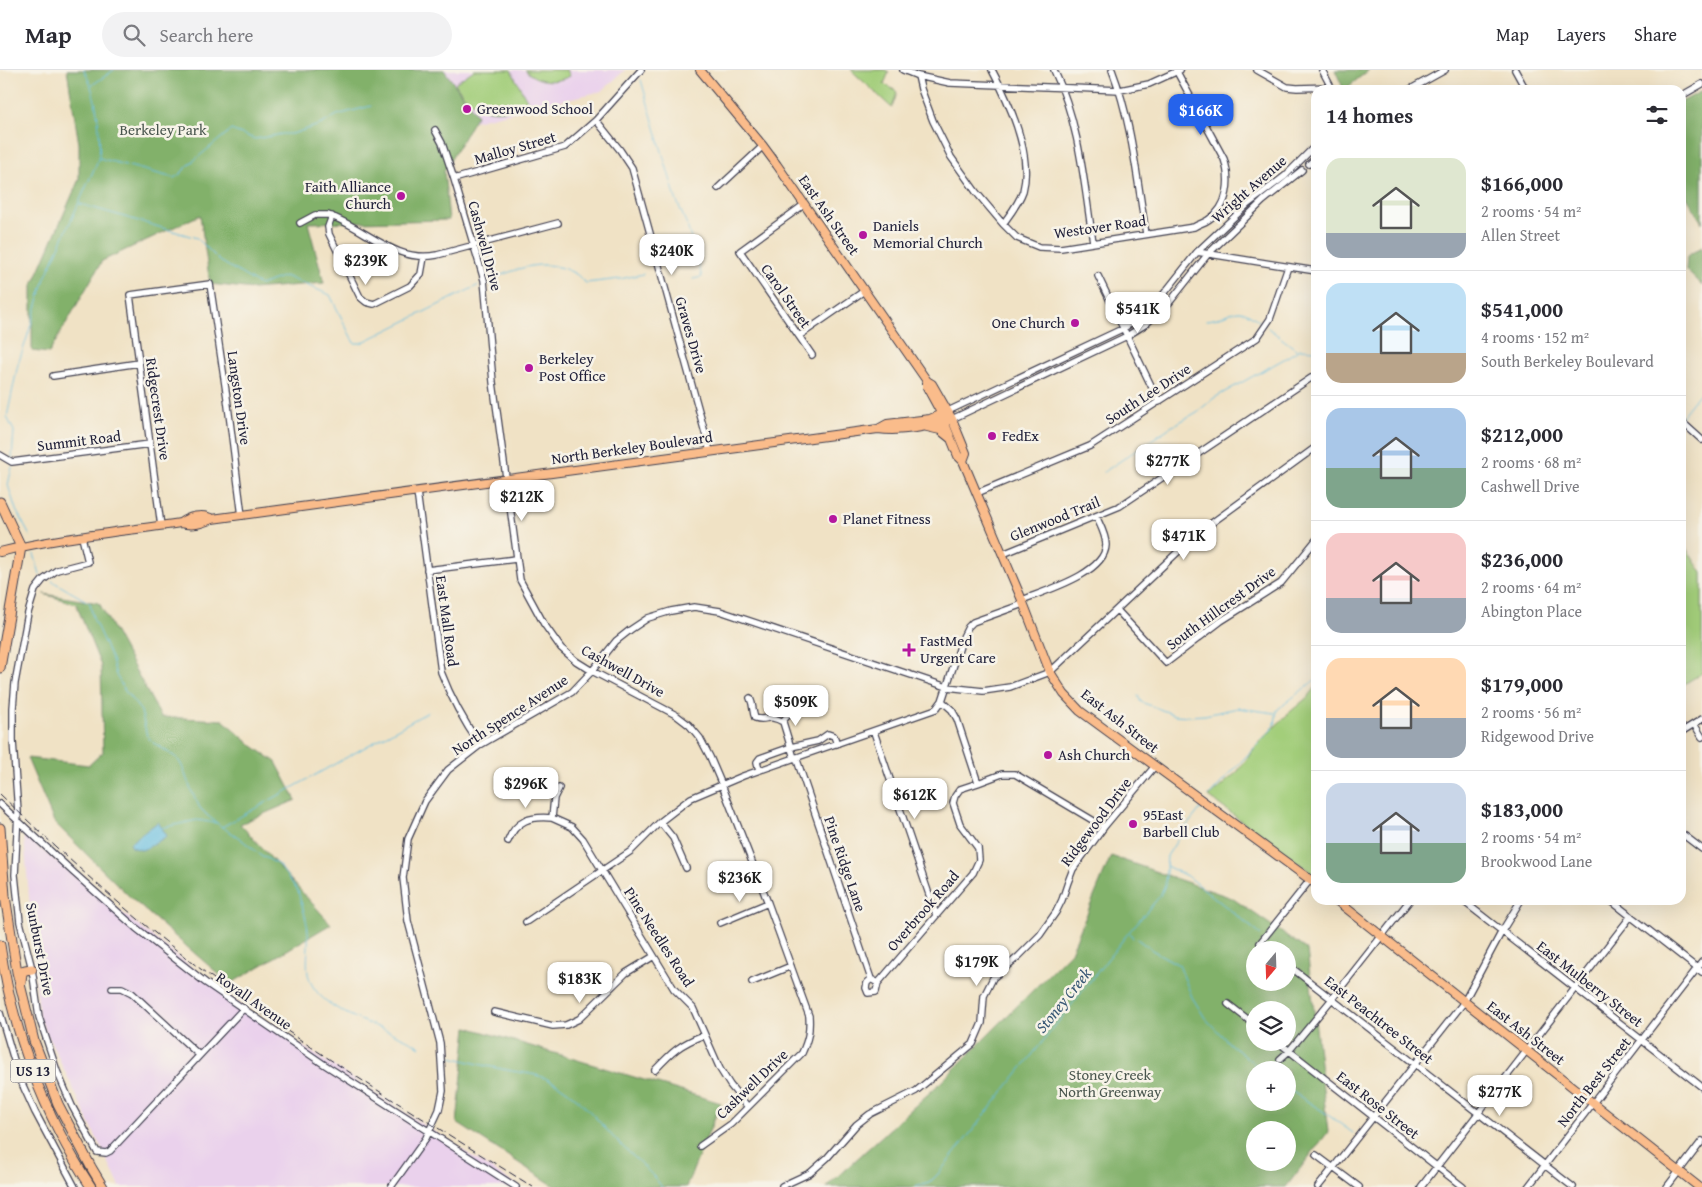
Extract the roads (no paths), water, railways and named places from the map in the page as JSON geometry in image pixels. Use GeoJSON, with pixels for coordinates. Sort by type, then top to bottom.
{"type":"FeatureCollection","features":[{"type":"Feature","properties":{"kind":"highway"},"geometry":{"type":"LineString","coordinates":[[0,502],[21,547],[0,668]]}},
{"type":"Feature","properties":{"kind":"highway","name":"US 13"},"geometry":{"type":"LineString","coordinates":[[0,828],[5,896],[15,961],[34,1041],[58,1104],[103,1187]]}},
{"type":"Feature","properties":{"kind":"highway","name":"US 13"},"geometry":{"type":"LineString","coordinates":[[0,945],[5,978],[24,1047],[50,1113],[90,1187]]}},
{"type":"Feature","properties":{"kind":"highway"},"geometry":{"type":"LineString","coordinates":[[15,961],[20,968],[32,969]]}},
{"type":"Feature","properties":{"kind":"highway"},"geometry":{"type":"LineString","coordinates":[[22,993],[22,973],[25,970],[32,969]]}},
{"type":"Feature","properties":{"kind":"main road","name":"East Ash Street"},"geometry":{"type":"LineString","coordinates":[[700,70],[763,146],[806,204],[927,381],[927,388],[966,453],[964,461]]}},
{"type":"Feature","properties":{"kind":"main road","name":"East Ash Street"},"geometry":{"type":"LineString","coordinates":[[946,417],[951,439],[958,456],[964,461],[1050,672],[1064,694],[1080,711],[1311,881]]}},
{"type":"Feature","properties":{"kind":"main road","name":"North Berkeley Boulevard"},"geometry":{"type":"LineString","coordinates":[[878,429],[887,424],[946,417]]}},
{"type":"Feature","properties":{"kind":"main road","name":"North Berkeley Boulevard"},"geometry":{"type":"LineString","coordinates":[[0,552],[82,537],[180,523],[184,519],[206,516],[212,518],[242,516],[710,451],[878,429],[889,431],[922,426],[946,417]]}},
{"type":"Feature","properties":{"kind":"main road"},"geometry":{"type":"LineString","coordinates":[[922,426],[940,430],[951,439]]}},
{"type":"Feature","properties":{"kind":"main road","name":"East Ash Street"},"geometry":{"type":"LineString","coordinates":[[1342,905],[1699,1187]]}},
{"type":"Feature","properties":{"kind":"street","name":"Malloy Street"},"geometry":{"type":"LineString","coordinates":[[454,179],[565,147],[596,120],[642,70]]}},
{"type":"Feature","properties":{"kind":"street"},"geometry":{"type":"LineString","coordinates":[[903,70],[918,76],[950,83],[1120,90],[1149,84],[1178,71]]}},
{"type":"Feature","properties":{"kind":"street"},"geometry":{"type":"LineString","coordinates":[[992,70],[1011,108],[1021,142],[1026,169],[1022,191],[1015,208],[1003,224]]}},
{"type":"Feature","properties":{"kind":"street"},"geometry":{"type":"LineString","coordinates":[[1054,70],[1062,88],[1077,137],[1093,242]]}},
{"type":"Feature","properties":{"kind":"street"},"geometry":{"type":"LineString","coordinates":[[1112,70],[1120,90],[1146,234]]}},
{"type":"Feature","properties":{"kind":"street"},"geometry":{"type":"LineString","coordinates":[[1257,70],[1287,86],[1311,88]]}},
{"type":"Feature","properties":{"kind":"street"},"geometry":{"type":"LineString","coordinates":[[1322,70],[1330,85]]}},
{"type":"Feature","properties":{"kind":"street"},"geometry":{"type":"LineString","coordinates":[[1418,85],[1446,70]]}},
{"type":"Feature","properties":{"kind":"street"},"geometry":{"type":"LineString","coordinates":[[1515,70],[1523,85]]}},
{"type":"Feature","properties":{"kind":"street","name":"Westover Road"},"geometry":{"type":"LineString","coordinates":[[918,76],[933,121],[952,157],[976,192],[1017,238],[1039,247],[1061,248],[1194,226],[1209,219],[1222,205],[1228,189],[1228,172],[1224,159],[1178,71]]}},
{"type":"Feature","properties":{"kind":"street"},"geometry":{"type":"LineString","coordinates":[[1686,93],[1702,84]]}},
{"type":"Feature","properties":{"kind":"street","name":"Graves Drive"},"geometry":{"type":"LineString","coordinates":[[596,120],[632,168],[710,451]]}},
{"type":"Feature","properties":{"kind":"street","name":"Cashwell Drive"},"geometry":{"type":"LineString","coordinates":[[434,130],[442,143],[484,280],[492,382],[520,580],[544,624],[561,648],[576,661],[592,671],[676,715],[689,725],[700,738],[722,785],[809,1016],[810,1029],[808,1040],[802,1053],[731,1124],[700,1146]]}},
{"type":"Feature","properties":{"kind":"street"},"geometry":{"type":"LineString","coordinates":[[718,188],[763,146]]}},
{"type":"Feature","properties":{"kind":"street","name":"Wright Avenue"},"geometry":{"type":"LineString","coordinates":[[946,417],[1124,328],[1139,318],[1159,300],[1197,252],[1248,204],[1285,176],[1311,150]]}},
{"type":"Feature","properties":{"kind":"street","name":"Wright Avenue"},"geometry":{"type":"LineString","coordinates":[[946,417],[1127,336],[1147,323],[1170,303],[1208,254],[1302,170]]}},
{"type":"Feature","properties":{"kind":"street","name":"Carol Street"},"geometry":{"type":"LineString","coordinates":[[806,204],[740,251],[812,355]]}},
{"type":"Feature","properties":{"kind":"street"},"geometry":{"type":"LineString","coordinates":[[300,222],[315,215],[332,216],[400,252],[424,257],[558,224]]}},
{"type":"Feature","properties":{"kind":"street"},"geometry":{"type":"LineString","coordinates":[[332,216],[328,227],[329,234],[360,297],[366,302],[376,304],[414,284],[421,274],[424,257]]}},
{"type":"Feature","properties":{"kind":"street"},"geometry":{"type":"LineString","coordinates":[[1197,252],[1311,271]]}},
{"type":"Feature","properties":{"kind":"street","name":"South Lee Drive"},"geometry":{"type":"LineString","coordinates":[[977,493],[1090,446],[1257,338],[1270,319],[1288,266]]}},
{"type":"Feature","properties":{"kind":"street"},"geometry":{"type":"LineString","coordinates":[[1098,276],[1159,402]]}},
{"type":"Feature","properties":{"kind":"street","name":"Langston Drive"},"geometry":{"type":"LineString","coordinates":[[130,295],[210,284],[242,516]]}},
{"type":"Feature","properties":{"kind":"street"},"geometry":{"type":"LineString","coordinates":[[799,336],[864,291]]}},
{"type":"Feature","properties":{"kind":"street","name":"Ridgecrest Drive"},"geometry":{"type":"LineString","coordinates":[[130,295],[161,526]]}},
{"type":"Feature","properties":{"kind":"street"},"geometry":{"type":"LineString","coordinates":[[53,376],[139,363]]}},
{"type":"Feature","properties":{"kind":"street","name":"Glenwood Trail"},"geometry":{"type":"LineString","coordinates":[[1003,554],[1120,506],[1311,378]]}},
{"type":"Feature","properties":{"kind":"street"},"geometry":{"type":"LineString","coordinates":[[1686,425],[1702,440]]}},
{"type":"Feature","properties":{"kind":"street","name":"Summit Road"},"geometry":{"type":"LineString","coordinates":[[0,455],[12,462],[150,444]]}},
{"type":"Feature","properties":{"kind":"street"},"geometry":{"type":"LineString","coordinates":[[1050,672],[1198,533],[1311,451]]}},
{"type":"Feature","properties":{"kind":"street","name":"East Mall Road"},"geometry":{"type":"LineString","coordinates":[[417,492],[441,672],[450,695],[480,745]]}},
{"type":"Feature","properties":{"kind":"street"},"geometry":{"type":"LineString","coordinates":[[526,922],[631,851],[660,822],[691,798],[759,770],[936,710],[942,701],[963,637],[974,622],[1072,580],[1096,566],[1102,558],[1106,547],[1105,538],[1096,516]]}},
{"type":"Feature","properties":{"kind":"street","name":"Sunburst Drive"},"geometry":{"type":"LineString","coordinates":[[82,537],[88,562],[58,570],[43,580],[35,590],[28,613],[15,683],[13,708],[18,822],[15,875],[19,917],[32,969],[40,1017],[57,1071],[72,1106],[97,1152],[106,1153],[110,1151],[244,1008]]}},
{"type":"Feature","properties":{"kind":"street","name":"South Hillcrest Drive"},"geometry":{"type":"LineString","coordinates":[[1117,610],[1166,663],[1221,621],[1281,583],[1311,546]]}},
{"type":"Feature","properties":{"kind":"street"},"geometry":{"type":"LineString","coordinates":[[427,570],[516,559]]}},
{"type":"Feature","properties":{"kind":"street","name":"North Spence Avenue"},"geometry":{"type":"LineString","coordinates":[[391,1187],[429,1132],[439,1110],[444,1085],[440,1042],[408,920],[403,878],[408,839],[425,801],[448,770],[480,745],[572,692],[616,641],[648,618],[694,607],[720,611],[947,687],[983,691],[1010,688],[1050,672]]}},
{"type":"Feature","properties":{"kind":"street"},"geometry":{"type":"LineString","coordinates":[[750,698],[754,705],[753,712],[755,718],[760,720],[772,717],[783,722]]}},
{"type":"Feature","properties":{"kind":"street"},"geometry":{"type":"LineString","coordinates":[[942,701],[952,710],[957,719],[978,783]]}},
{"type":"Feature","properties":{"kind":"street"},"geometry":{"type":"LineString","coordinates":[[791,747],[783,722],[786,716],[791,713],[805,709]]}},
{"type":"Feature","properties":{"kind":"street"},"geometry":{"type":"LineString","coordinates":[[1686,729],[1702,719]]}},
{"type":"Feature","properties":{"kind":"street"},"geometry":{"type":"LineString","coordinates":[[1694,724],[1702,736]]}},
{"type":"Feature","properties":{"kind":"street"},"geometry":{"type":"LineString","coordinates":[[874,732],[936,915]]}},
{"type":"Feature","properties":{"kind":"street"},"geometry":{"type":"LineString","coordinates":[[759,770],[757,766],[758,760],[791,747],[818,741],[828,734],[834,736],[837,744]]}},
{"type":"Feature","properties":{"kind":"street","name":"Pine Ridge Lane"},"geometry":{"type":"LineString","coordinates":[[791,747],[796,750],[796,757],[871,980]]}},
{"type":"Feature","properties":{"kind":"street","name":"Ridgewood Drive"},"geometry":{"type":"LineString","coordinates":[[782,1186],[810,1173],[827,1158],[856,1125],[870,1114],[916,1091],[973,1044],[982,1023],[984,996],[993,978],[1040,935],[1062,900],[1074,869],[1104,827],[1155,766]]}},
{"type":"Feature","properties":{"kind":"street","name":"Overbrook Road"},"geometry":{"type":"LineString","coordinates":[[878,983],[973,873],[979,860],[978,848],[960,824],[953,803],[960,789],[1002,774],[1015,774],[1104,827]]}},
{"type":"Feature","properties":{"kind":"street"},"geometry":{"type":"LineString","coordinates":[[508,841],[512,830],[520,823],[528,819],[552,818],[554,798],[559,788]]}},
{"type":"Feature","properties":{"kind":"street","name":"Royall Avenue"},"geometry":{"type":"LineString","coordinates":[[0,804],[136,928],[206,983],[322,1063],[516,1187]]}},
{"type":"Feature","properties":{"kind":"street","name":"Pine Needles Road"},"geometry":{"type":"LineString","coordinates":[[552,818],[572,827],[583,839],[674,989],[693,1008],[720,1069],[748,1107]]}},
{"type":"Feature","properties":{"kind":"street"},"geometry":{"type":"LineString","coordinates":[[660,822],[673,838],[686,868]]}},
{"type":"Feature","properties":{"kind":"street"},"geometry":{"type":"LineString","coordinates":[[1686,837],[1702,849]]}},
{"type":"Feature","properties":{"kind":"street"},"geometry":{"type":"LineString","coordinates":[[1262,941],[1311,884]]}},
{"type":"Feature","properties":{"kind":"street"},"geometry":{"type":"LineString","coordinates":[[720,923],[768,903]]}},
{"type":"Feature","properties":{"kind":"street"},"geometry":{"type":"LineString","coordinates":[[1296,1043],[1406,905]]}},
{"type":"Feature","properties":{"kind":"street","name":"East Mulberry Street"},"geometry":{"type":"LineString","coordinates":[[1468,905],[1702,1087]]}},
{"type":"Feature","properties":{"kind":"street"},"geometry":{"type":"LineString","coordinates":[[1318,1187],[1464,1002],[1518,905]]}},
{"type":"Feature","properties":{"kind":"street"},"geometry":{"type":"LineString","coordinates":[[1617,905],[1699,970]]}},
{"type":"Feature","properties":{"kind":"street"},"geometry":{"type":"LineString","coordinates":[[1421,1187],[1631,916]]}},
{"type":"Feature","properties":{"kind":"street"},"geometry":{"type":"LineString","coordinates":[[494,1012],[553,1026],[566,1025],[579,1019],[626,973],[654,956]]}},
{"type":"Feature","properties":{"kind":"street","name":"North Best Street"},"geometry":{"type":"LineString","coordinates":[[1528,1187],[1592,1103],[1699,970],[1702,962]]}},
{"type":"Feature","properties":{"kind":"street"},"geometry":{"type":"LineString","coordinates":[[752,982],[791,966]]}},
{"type":"Feature","properties":{"kind":"street","name":"East Peachtree Street"},"geometry":{"type":"LineString","coordinates":[[1296,971],[1573,1187]]}},
{"type":"Feature","properties":{"kind":"street"},"geometry":{"type":"LineString","coordinates":[[871,980],[878,983],[876,992],[868,993],[866,988],[867,982],[871,980]]}},
{"type":"Feature","properties":{"kind":"street"},"geometry":{"type":"LineString","coordinates":[[112,988],[122,988],[132,992],[199,1055]]}},
{"type":"Feature","properties":{"kind":"street"},"geometry":{"type":"LineString","coordinates":[[1228,1004],[1246,1018]]}},
{"type":"Feature","properties":{"kind":"street"},"geometry":{"type":"LineString","coordinates":[[0,1013],[19,1077],[55,1153],[75,1187]]}},
{"type":"Feature","properties":{"kind":"street"},"geometry":{"type":"LineString","coordinates":[[655,1070],[685,1042],[704,1035]]}},
{"type":"Feature","properties":{"kind":"street"},"geometry":{"type":"LineString","coordinates":[[1280,1059],[1289,1051]]}},
{"type":"Feature","properties":{"kind":"street","name":"East Rose Street"},"geometry":{"type":"LineString","coordinates":[[1289,1051],[1463,1187]]}},
{"type":"Feature","properties":{"kind":"street"},"geometry":{"type":"LineString","coordinates":[[1667,1187],[1702,1142]]}},
{"type":"Feature","properties":{"kind":"street"},"geometry":{"type":"LineString","coordinates":[[1316,1155],[1358,1187]]}},
{"type":"Feature","properties":{"kind":"water"},"geometry":{"type":"Polygon","coordinates":[[[158,822],[167,836],[141,850],[132,847],[130,843],[158,822]]]}},
{"type":"Feature","properties":{"kind":"waterway"},"geometry":{"type":"LineString","coordinates":[[12,458],[14,431],[7,417],[18,364],[45,278],[99,158],[99,136],[95,101],[84,70]]}},
{"type":"Feature","properties":{"kind":"waterway"},"geometry":{"type":"LineString","coordinates":[[92,85],[114,70]]}},
{"type":"Feature","properties":{"kind":"waterway"},"geometry":{"type":"LineString","coordinates":[[641,80],[676,199],[687,225],[702,277],[693,279]]}},
{"type":"Feature","properties":{"kind":"waterway"},"geometry":{"type":"LineString","coordinates":[[99,158],[174,178],[231,130],[255,139],[292,134],[322,124],[337,115],[371,106]]}},
{"type":"Feature","properties":{"kind":"waterway"},"geometry":{"type":"LineString","coordinates":[[80,204],[197,238],[220,261],[260,285],[285,276],[330,295],[354,343],[361,343],[479,285]]}},
{"type":"Feature","properties":{"kind":"waterway"},"geometry":{"type":"LineString","coordinates":[[491,279],[522,268],[542,265],[563,268],[576,274],[586,283],[643,274]]}},
{"type":"Feature","properties":{"kind":"waterway"},"geometry":{"type":"LineString","coordinates":[[1206,320],[1241,311],[1251,315],[1263,324]]}},
{"type":"Feature","properties":{"kind":"waterway"},"geometry":{"type":"LineString","coordinates":[[1268,328],[1297,350]]}},
{"type":"Feature","properties":{"kind":"waterway"},"geometry":{"type":"LineString","coordinates":[[1104,472],[1169,428],[1197,412],[1214,398],[1300,349],[1311,350]]}},
{"type":"Feature","properties":{"kind":"waterway","name":"Stoney Creek"},"geometry":{"type":"LineString","coordinates":[[1686,411],[1702,390]]}},
{"type":"Feature","properties":{"kind":"waterway"},"geometry":{"type":"LineString","coordinates":[[12,467],[8,485],[16,510],[30,536]]}},
{"type":"Feature","properties":{"kind":"waterway"},"geometry":{"type":"LineString","coordinates":[[34,554],[40,574]]}},
{"type":"Feature","properties":{"kind":"waterway"},"geometry":{"type":"LineString","coordinates":[[52,581],[90,603],[93,618],[112,660],[116,675],[125,691],[141,711],[147,736],[152,742],[177,758],[200,808],[222,827],[261,855],[279,865],[298,891],[307,927],[308,974],[314,988],[325,1000],[339,1010],[420,1047]]}},
{"type":"Feature","properties":{"kind":"waterway","name":"Stoney Creek"},"geometry":{"type":"LineString","coordinates":[[1209,796],[1272,729],[1275,724],[1277,710],[1311,683]]}},
{"type":"Feature","properties":{"kind":"waterway"},"geometry":{"type":"LineString","coordinates":[[1138,696],[1141,702],[1175,715],[1205,715],[1238,708],[1275,713]]}},
{"type":"Feature","properties":{"kind":"waterway"},"geometry":{"type":"LineString","coordinates":[[222,827],[428,712]]}},
{"type":"Feature","properties":{"kind":"waterway","name":"Stoney Creek"},"geometry":{"type":"LineString","coordinates":[[915,1187],[929,1183],[939,1173],[1129,932],[1160,896],[1165,885],[1167,856],[1201,808]]}},
{"type":"Feature","properties":{"kind":"waterway"},"geometry":{"type":"LineString","coordinates":[[161,828],[197,820],[216,823]]}},
{"type":"Feature","properties":{"kind":"waterway"},"geometry":{"type":"LineString","coordinates":[[1166,866],[1189,877],[1261,935]]}},
{"type":"Feature","properties":{"kind":"waterway"},"geometry":{"type":"LineString","coordinates":[[1130,933],[1133,938]]}},
{"type":"Feature","properties":{"kind":"waterway"},"geometry":{"type":"LineString","coordinates":[[1137,939],[1179,965],[1192,997],[1205,1018],[1230,1044],[1251,1061]]}},
{"type":"Feature","properties":{"kind":"waterway"},"geometry":{"type":"LineString","coordinates":[[452,1057],[536,1075],[559,1085],[586,1107],[617,1141],[652,1174],[662,1187]]}},
{"type":"Feature","properties":{"kind":"waterway"},"geometry":{"type":"LineString","coordinates":[[1296,1094],[1353,1133]]}},
{"type":"Feature","properties":{"kind":"railway"},"geometry":{"type":"LineString","coordinates":[[0,794],[100,887],[152,931],[245,1002],[408,1110],[533,1187]]}},
{"type":"Feature","properties":{"kind":"place","name":"Greenwood School"},"geometry":{"type":"Point","coordinates":[467,109]}},
{"type":"Feature","properties":{"kind":"place","name":"Faith Alliance Church"},"geometry":{"type":"Point","coordinates":[401,196]}},
{"type":"Feature","properties":{"kind":"place","name":"Daniels Memorial Church"},"geometry":{"type":"Point","coordinates":[863,235]}},
{"type":"Feature","properties":{"kind":"place","name":"One Church"},"geometry":{"type":"Point","coordinates":[1075,323]}},
{"type":"Feature","properties":{"kind":"place","name":"Berkeley Post Office"},"geometry":{"type":"Point","coordinates":[529,368]}},
{"type":"Feature","properties":{"kind":"place","name":"FedEx"},"geometry":{"type":"Point","coordinates":[992,436]}},
{"type":"Feature","properties":{"kind":"place","name":"Planet Fitness"},"geometry":{"type":"Point","coordinates":[833,519]}},
{"type":"Feature","properties":{"kind":"place","name":"FastMed Urgent Care"},"geometry":{"type":"Point","coordinates":[909,650]}},
{"type":"Feature","properties":{"kind":"place","name":"Ash Church"},"geometry":{"type":"Point","coordinates":[1048,755]}},
{"type":"Feature","properties":{"kind":"place","name":"95East Barbell Club"},"geometry":{"type":"Point","coordinates":[1133,824]}},
{"type":"Feature","properties":{"kind":"park label","name":"Berkeley Park"},"geometry":{"type":"Point","coordinates":[163,130]}},
{"type":"Feature","properties":{"kind":"park label","name":"Stoney Creek North Greenway"},"geometry":{"type":"Point","coordinates":[1110,1084]}}]}
